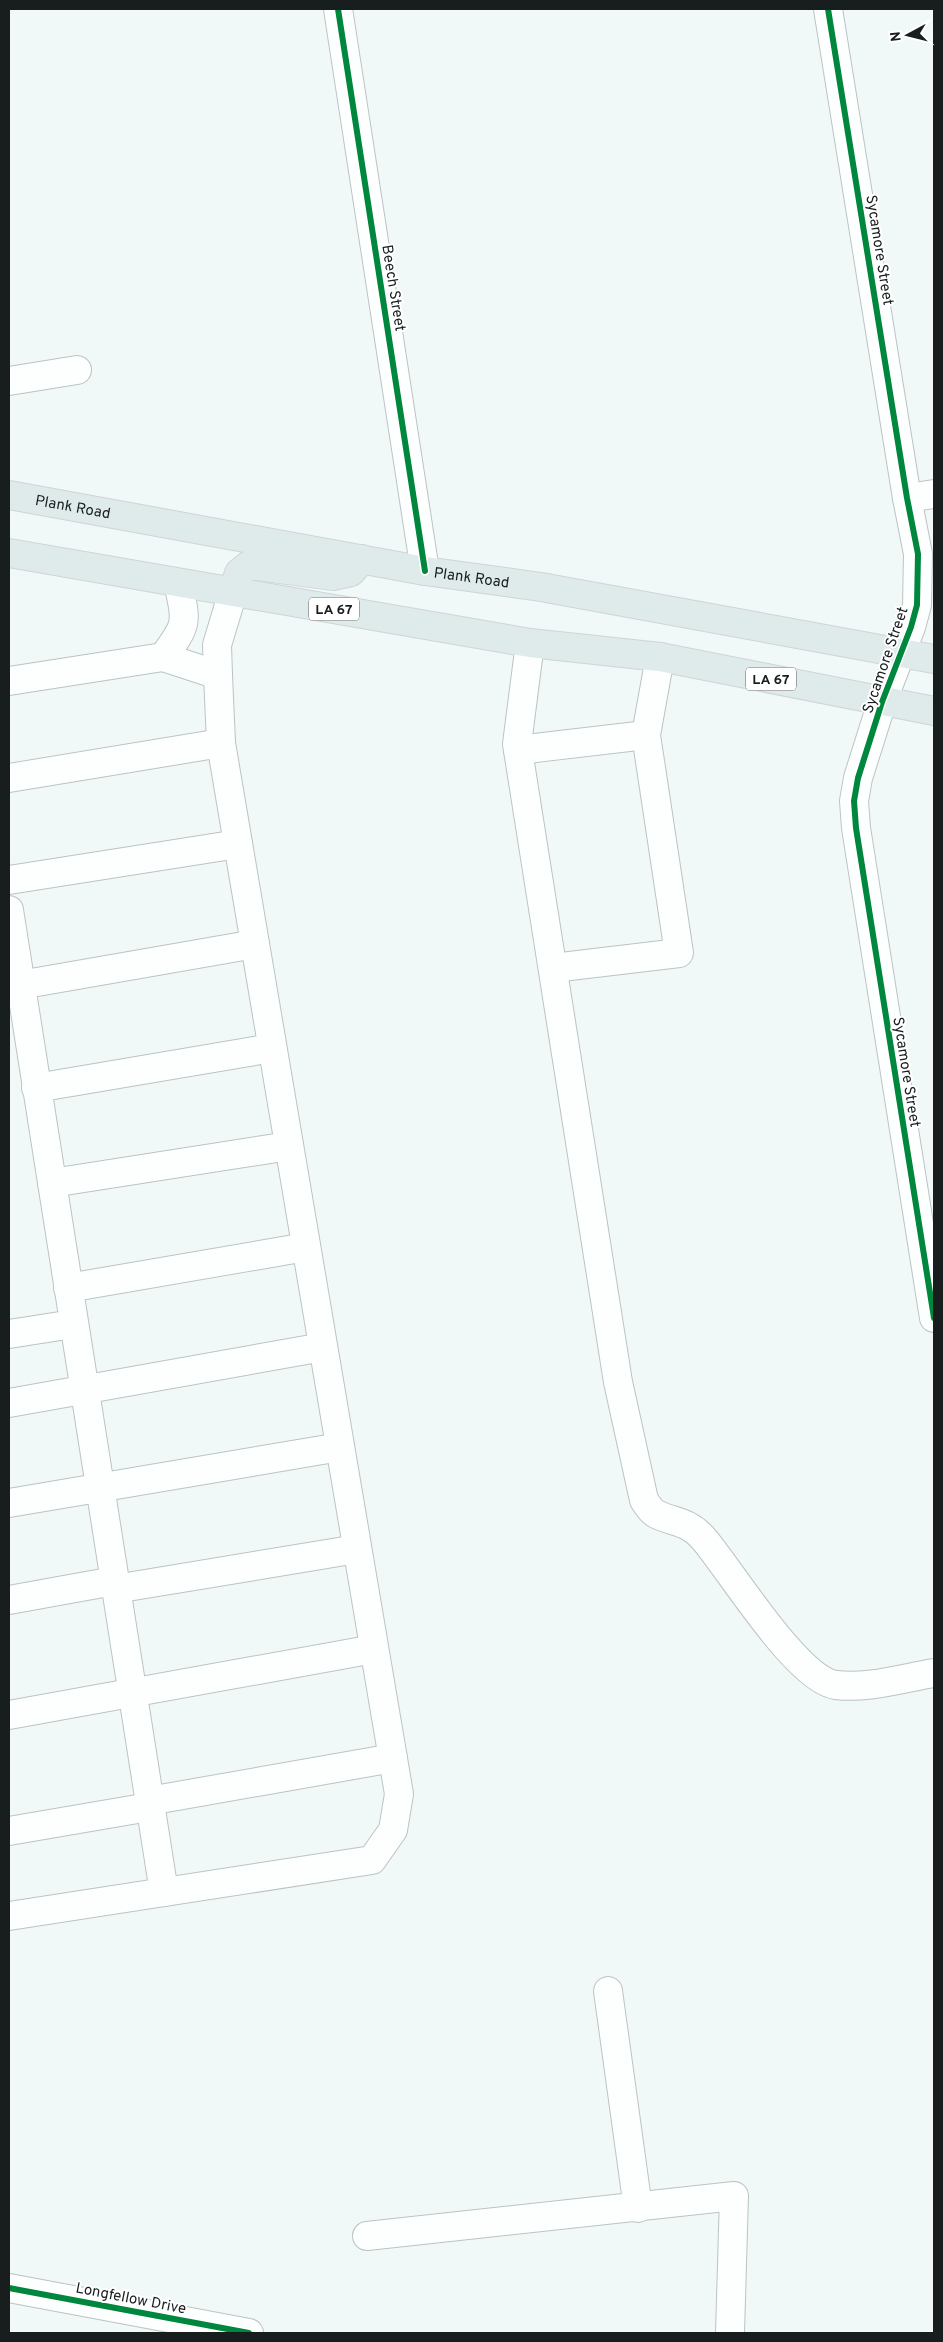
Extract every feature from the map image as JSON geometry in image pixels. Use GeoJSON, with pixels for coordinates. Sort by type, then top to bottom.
{"type":"FeatureCollection","features":[{"type":"Feature","properties":{"kind":"main road","name":"Plank Road"},"geometry":{"type":"LineString","coordinates":[[9,495],[425,571],[540,586],[934,659]]}},
{"type":"Feature","properties":{"kind":"main road","name":"LA 67"},"geometry":{"type":"LineString","coordinates":[[9,553],[530,643],[660,657],[934,711]]}},
{"type":"Feature","properties":{"kind":"main road"},"geometry":{"type":"LineString","coordinates":[[233,592],[239,573],[249,564],[333,576],[351,572],[362,559]]}},
{"type":"Feature","properties":{"kind":"street","name":"Beech Street"},"geometry":{"type":"LineString","coordinates":[[338,9],[425,571]]}},
{"type":"Feature","properties":{"kind":"street","name":"Sycamore Street"},"geometry":{"type":"LineString","coordinates":[[828,9],[907,498],[918,554],[919,582],[916,612],[882,702],[858,778],[854,801],[856,828],[934,1318]]}},
{"type":"Feature","properties":{"kind":"street"},"geometry":{"type":"LineString","coordinates":[[9,381],[77,370]]}},
{"type":"Feature","properties":{"kind":"street"},"geometry":{"type":"LineString","coordinates":[[907,498],[934,494]]}},
{"type":"Feature","properties":{"kind":"street"},"geometry":{"type":"LineString","coordinates":[[163,657],[180,635],[186,616],[178,583]]}},
{"type":"Feature","properties":{"kind":"street"},"geometry":{"type":"LineString","coordinates":[[9,1916],[372,1860],[393,1830],[399,1794],[221,743],[217,645],[233,592]]}},
{"type":"Feature","properties":{"kind":"street"},"geometry":{"type":"LineString","coordinates":[[530,643],[517,744],[618,1382],[644,1500],[655,1513],[694,1528],[711,1547],[762,1618],[804,1665],[816,1675],[834,1685],[857,1686],[934,1673]]}},
{"type":"Feature","properties":{"kind":"street"},"geometry":{"type":"LineString","coordinates":[[9,681],[163,657],[218,675]]}},
{"type":"Feature","properties":{"kind":"street"},"geometry":{"type":"LineString","coordinates":[[553,968],[679,953],[646,734],[660,657]]}},
{"type":"Feature","properties":{"kind":"street"},"geometry":{"type":"LineString","coordinates":[[518,750],[646,734]]}},
{"type":"Feature","properties":{"kind":"street"},"geometry":{"type":"LineString","coordinates":[[9,778],[221,743]]}},
{"type":"Feature","properties":{"kind":"street"},"geometry":{"type":"LineString","coordinates":[[9,880],[238,844]]}},
{"type":"Feature","properties":{"kind":"street"},"geometry":{"type":"LineString","coordinates":[[9,910],[164,1892]]}},
{"type":"Feature","properties":{"kind":"street"},"geometry":{"type":"LineString","coordinates":[[20,985],[255,944]]}},
{"type":"Feature","properties":{"kind":"street"},"geometry":{"type":"LineString","coordinates":[[36,1088],[272,1048]]}},
{"type":"Feature","properties":{"kind":"street"},"geometry":{"type":"LineString","coordinates":[[52,1183],[289,1146]]}},
{"type":"Feature","properties":{"kind":"street"},"geometry":{"type":"LineString","coordinates":[[68,1288],[306,1247]]}},
{"type":"Feature","properties":{"kind":"street"},"geometry":{"type":"LineString","coordinates":[[9,1334],[73,1324]]}},
{"type":"Feature","properties":{"kind":"street"},"geometry":{"type":"LineString","coordinates":[[9,1403],[323,1347]]}},
{"type":"Feature","properties":{"kind":"street"},"geometry":{"type":"LineString","coordinates":[[9,1503],[340,1447]]}},
{"type":"Feature","properties":{"kind":"street"},"geometry":{"type":"LineString","coordinates":[[9,1600],[357,1549]]}},
{"type":"Feature","properties":{"kind":"street"},"geometry":{"type":"LineString","coordinates":[[9,1715],[374,1649]]}},
{"type":"Feature","properties":{"kind":"street"},"geometry":{"type":"LineString","coordinates":[[9,1831],[393,1758]]}},
{"type":"Feature","properties":{"kind":"street"},"geometry":{"type":"LineString","coordinates":[[608,1991],[638,2208]]}},
{"type":"Feature","properties":{"kind":"street"},"geometry":{"type":"LineString","coordinates":[[367,2236],[638,2208],[734,2196],[730,2333]]}},
{"type":"Feature","properties":{"kind":"street","name":"Longfellow Drive"},"geometry":{"type":"LineString","coordinates":[[9,2288],[249,2333]]}},
{"type":"Feature","properties":{"kind":"cycle path"},"geometry":{"type":"LineString","coordinates":[[338,9],[425,571]]}},
{"type":"Feature","properties":{"kind":"cycle path"},"geometry":{"type":"LineString","coordinates":[[828,9],[907,498],[918,554],[917,605],[911,627],[882,702],[858,778],[854,801],[856,828],[934,1318]]}},
{"type":"Feature","properties":{"kind":"cycle path"},"geometry":{"type":"LineString","coordinates":[[9,2288],[249,2333]]}}]}
